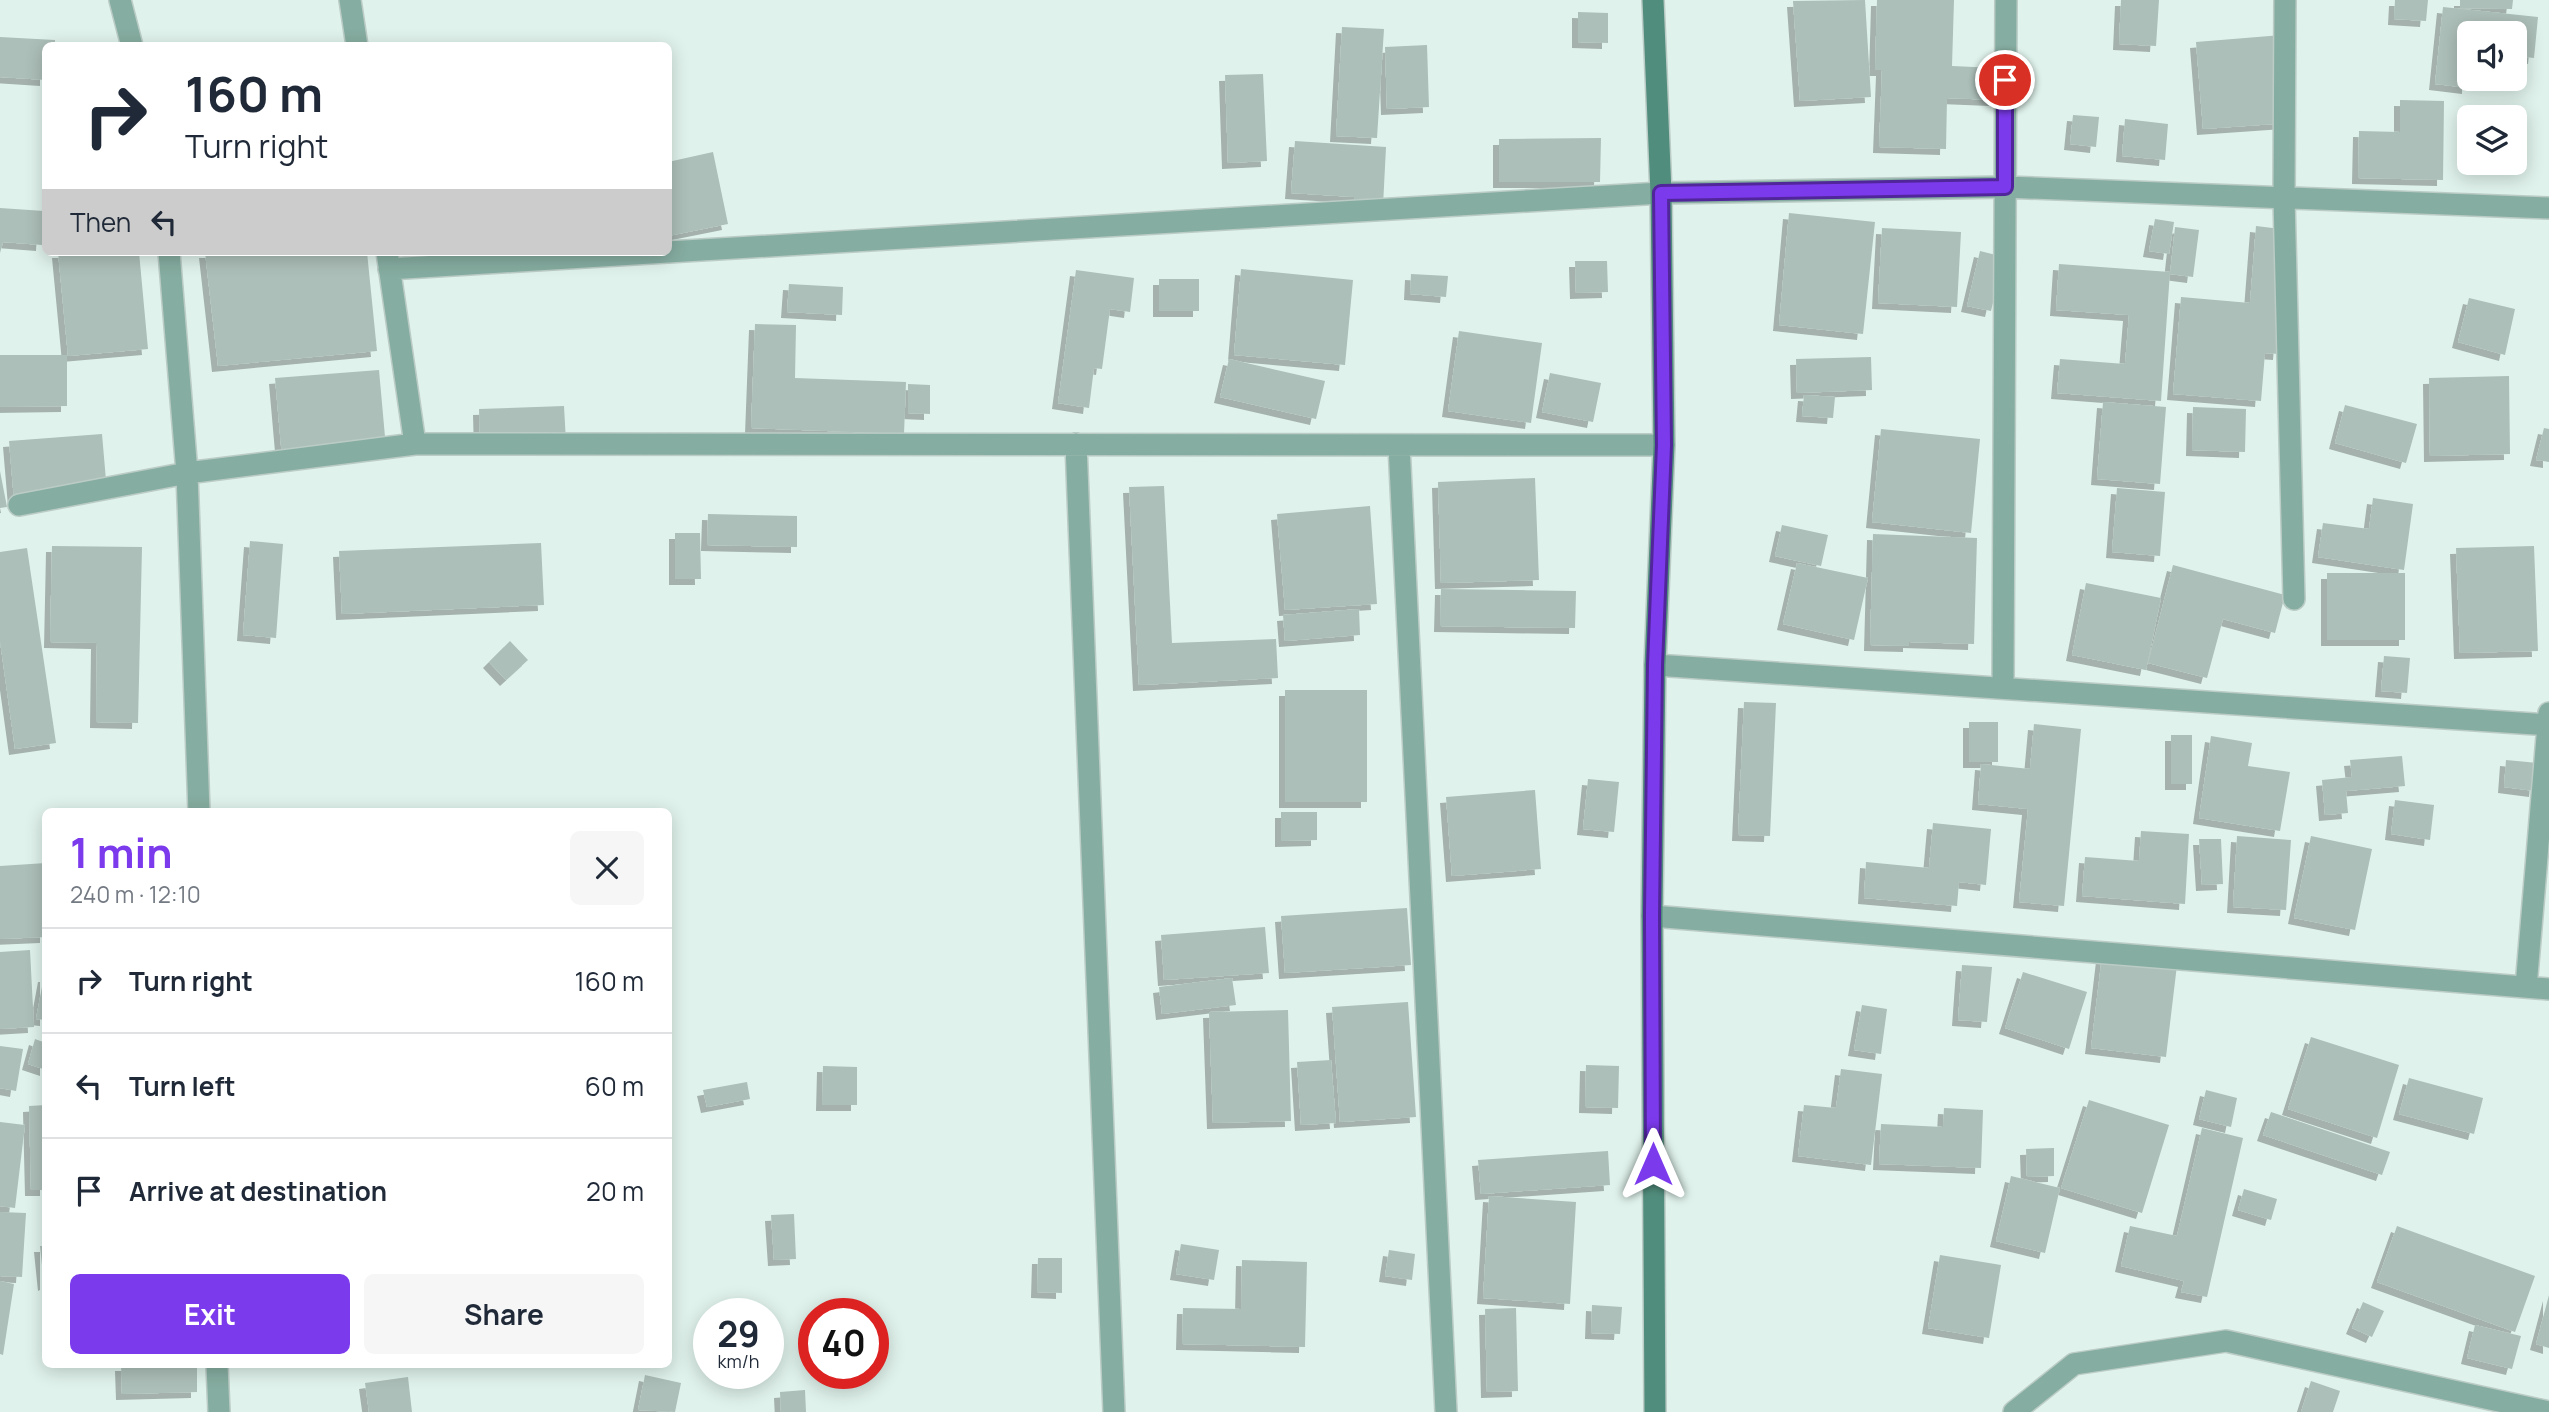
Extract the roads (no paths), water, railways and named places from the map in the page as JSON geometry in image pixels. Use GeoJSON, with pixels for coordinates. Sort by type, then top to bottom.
{"type":"FeatureCollection","features":[{"type":"Feature","properties":{"kind":"street"},"geometry":{"type":"LineString","coordinates":[[120,0],[131,42]]}},
{"type":"Feature","properties":{"kind":"street"},"geometry":{"type":"LineString","coordinates":[[350,0],[356,42]]}},
{"type":"Feature","properties":{"kind":"street"},"geometry":{"type":"LineString","coordinates":[[1653,0],[1661,193],[1664,445],[1655,665],[1652,915],[1655,1412]]}},
{"type":"Feature","properties":{"kind":"street"},"geometry":{"type":"LineString","coordinates":[[2003,688],[2006,0]]}},
{"type":"Feature","properties":{"kind":"street"},"geometry":{"type":"LineString","coordinates":[[2285,0],[2284,198],[2294,599]]}},
{"type":"Feature","properties":{"kind":"street"},"geometry":{"type":"LineString","coordinates":[[672,252],[1661,193],[2005,187],[2549,208]]}},
{"type":"Feature","properties":{"kind":"street"},"geometry":{"type":"LineString","coordinates":[[169,256],[187,472],[199,808]]}},
{"type":"Feature","properties":{"kind":"street"},"geometry":{"type":"LineString","coordinates":[[415,444],[388,261],[544,256]]}},
{"type":"Feature","properties":{"kind":"street"},"geometry":{"type":"LineString","coordinates":[[19,505],[187,472],[415,444],[1664,445]]}},
{"type":"Feature","properties":{"kind":"street"},"geometry":{"type":"LineString","coordinates":[[1076,444],[1114,1412]]}},
{"type":"Feature","properties":{"kind":"street"},"geometry":{"type":"LineString","coordinates":[[1399,445],[1446,1412]]}},
{"type":"Feature","properties":{"kind":"street"},"geometry":{"type":"LineString","coordinates":[[1655,665],[2548,724]]}},
{"type":"Feature","properties":{"kind":"street"},"geometry":{"type":"LineString","coordinates":[[2526,987],[2549,713]]}},
{"type":"Feature","properties":{"kind":"street"},"geometry":{"type":"LineString","coordinates":[[1652,915],[2549,989]]}},
{"type":"Feature","properties":{"kind":"street"},"geometry":{"type":"LineString","coordinates":[[2014,1412],[2074,1364],[2226,1341],[2549,1412]]}},
{"type":"Feature","properties":{"kind":"street"},"geometry":{"type":"LineString","coordinates":[[217,1368],[219,1412]]}}]}
